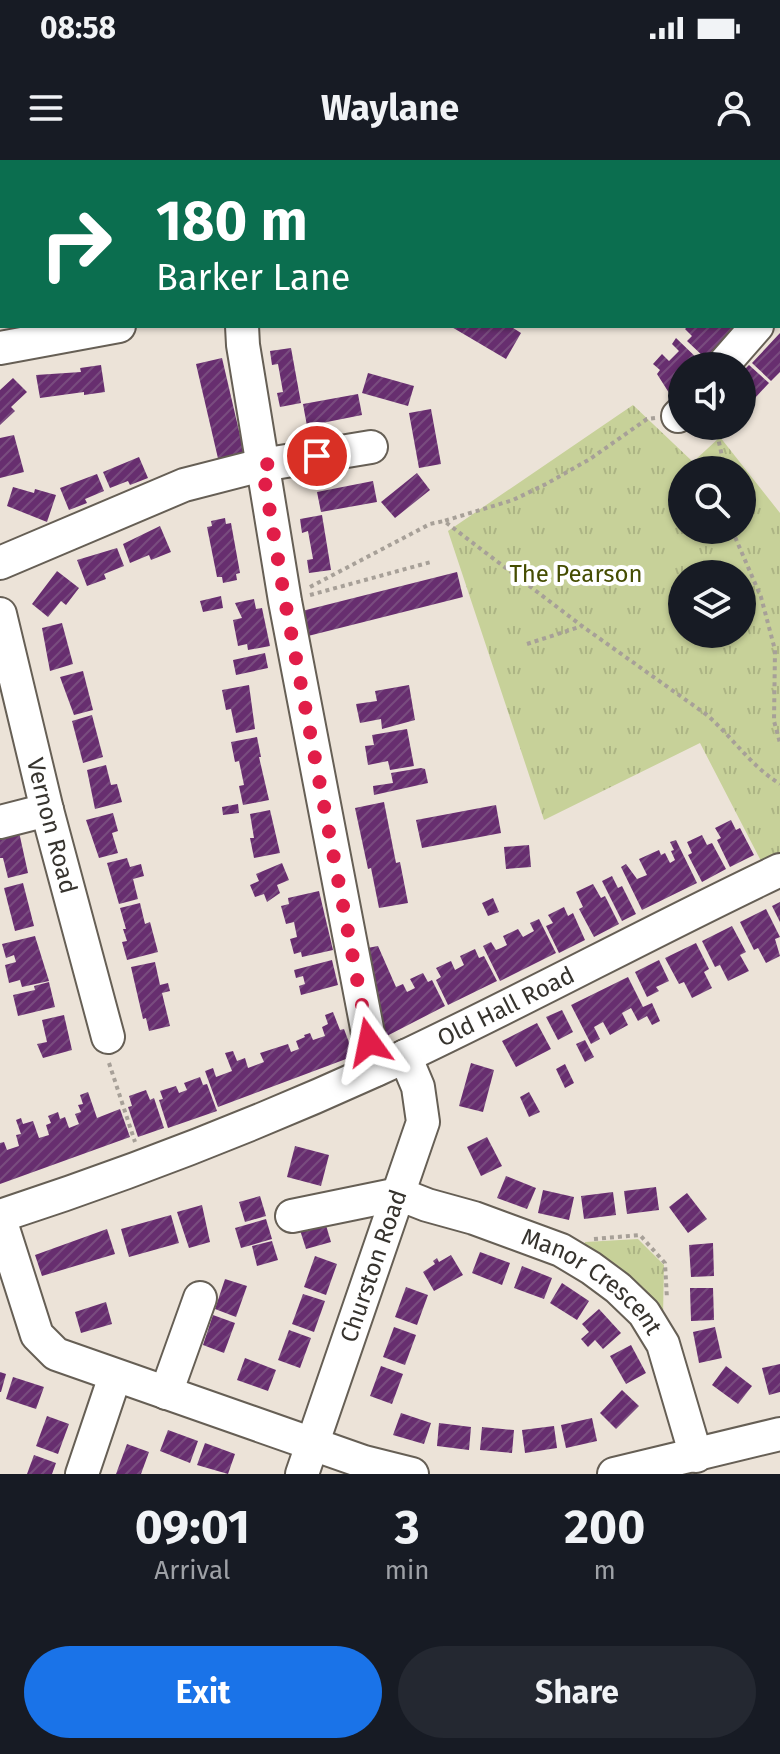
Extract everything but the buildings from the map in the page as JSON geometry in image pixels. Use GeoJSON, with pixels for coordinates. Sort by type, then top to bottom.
{"type":"FeatureCollection","features":[{"type":"Feature","properties":{"kind":"street"},"geometry":{"type":"LineString","coordinates":[[0,348],[108,328]]}},
{"type":"Feature","properties":{"kind":"street"},"geometry":{"type":"LineString","coordinates":[[242,328],[262,465],[375,1070]]}},
{"type":"Feature","properties":{"kind":"street"},"geometry":{"type":"LineString","coordinates":[[734,352],[755,328]]}},
{"type":"Feature","properties":{"kind":"street"},"geometry":{"type":"LineString","coordinates":[[0,563],[184,485],[262,465],[371,447]]}},
{"type":"Feature","properties":{"kind":"street","name":"Vernon Road"},"geometry":{"type":"LineString","coordinates":[[0,614],[47,810],[108,1037]]}},
{"type":"Feature","properties":{"kind":"street"},"geometry":{"type":"LineString","coordinates":[[0,822],[47,810]]}},
{"type":"Feature","properties":{"kind":"street","name":"Old Hall Road"},"geometry":{"type":"LineString","coordinates":[[0,1217],[144,1167],[375,1070],[780,870]]}},
{"type":"Feature","properties":{"kind":"street","name":"Churston Road"},"geometry":{"type":"LineString","coordinates":[[302,1474],[423,1122],[418,1087],[405,1056]]}},
{"type":"Feature","properties":{"kind":"street"},"geometry":{"type":"LineString","coordinates":[[292,1216],[399,1194]]}},
{"type":"Feature","properties":{"kind":"street","name":"Manor Crescent"},"geometry":{"type":"LineString","coordinates":[[399,1194],[561,1250],[618,1288],[644,1313],[663,1344],[696,1456]]}},
{"type":"Feature","properties":{"kind":"street"},"geometry":{"type":"LineString","coordinates":[[0,1217],[37,1335],[56,1354],[364,1462],[412,1474]]}},
{"type":"Feature","properties":{"kind":"street"},"geometry":{"type":"LineString","coordinates":[[166,1393],[200,1298]]}},
{"type":"Feature","properties":{"kind":"street"},"geometry":{"type":"LineString","coordinates":[[82,1474],[115,1376]]}},
{"type":"Feature","properties":{"kind":"street"},"geometry":{"type":"LineString","coordinates":[[614,1474],[780,1434]]}},
{"type":"Feature","properties":{"kind":"path"},"geometry":{"type":"LineString","coordinates":[[289,600],[430,524],[513,500],[535,489],[590,459],[647,419],[668,418]]}},
{"type":"Feature","properties":{"kind":"path"},"geometry":{"type":"LineString","coordinates":[[444,521],[582,626],[707,715],[754,765],[780,784]]}},
{"type":"Feature","properties":{"kind":"path"},"geometry":{"type":"LineString","coordinates":[[738,544],[761,597],[775,650],[774,721],[780,743]]}},
{"type":"Feature","properties":{"kind":"path"},"geometry":{"type":"LineString","coordinates":[[289,600],[431,562]]}},
{"type":"Feature","properties":{"kind":"path"},"geometry":{"type":"LineString","coordinates":[[527,644],[582,626]]}},
{"type":"Feature","properties":{"kind":"path"},"geometry":{"type":"LineString","coordinates":[[108,1037],[104,1048],[144,1167]]}},
{"type":"Feature","properties":{"kind":"green space","name":"The Pearson"},"geometry":{"type":"Polygon","coordinates":[[[633,405],[687,456],[668,456],[668,544],[756,544],[756,483],[780,513],[780,852],[761,861],[700,743],[544,820],[448,531],[633,405]]]}},
{"type":"Feature","properties":{"kind":"green space","name":"The Pearson"},"geometry":{"type":"Polygon","coordinates":[[[717,440],[722,440],[735,456],[699,456],[717,440]]]}},
{"type":"Feature","properties":{"kind":"green space"},"geometry":{"type":"Polygon","coordinates":[[[638,1239],[664,1265],[663,1316],[584,1247],[585,1242],[638,1239]]]}},
{"type":"Feature","properties":{"kind":"route"},"geometry":{"type":"LineString","coordinates":[[317,456],[262,465],[369,1042]]}}]}
